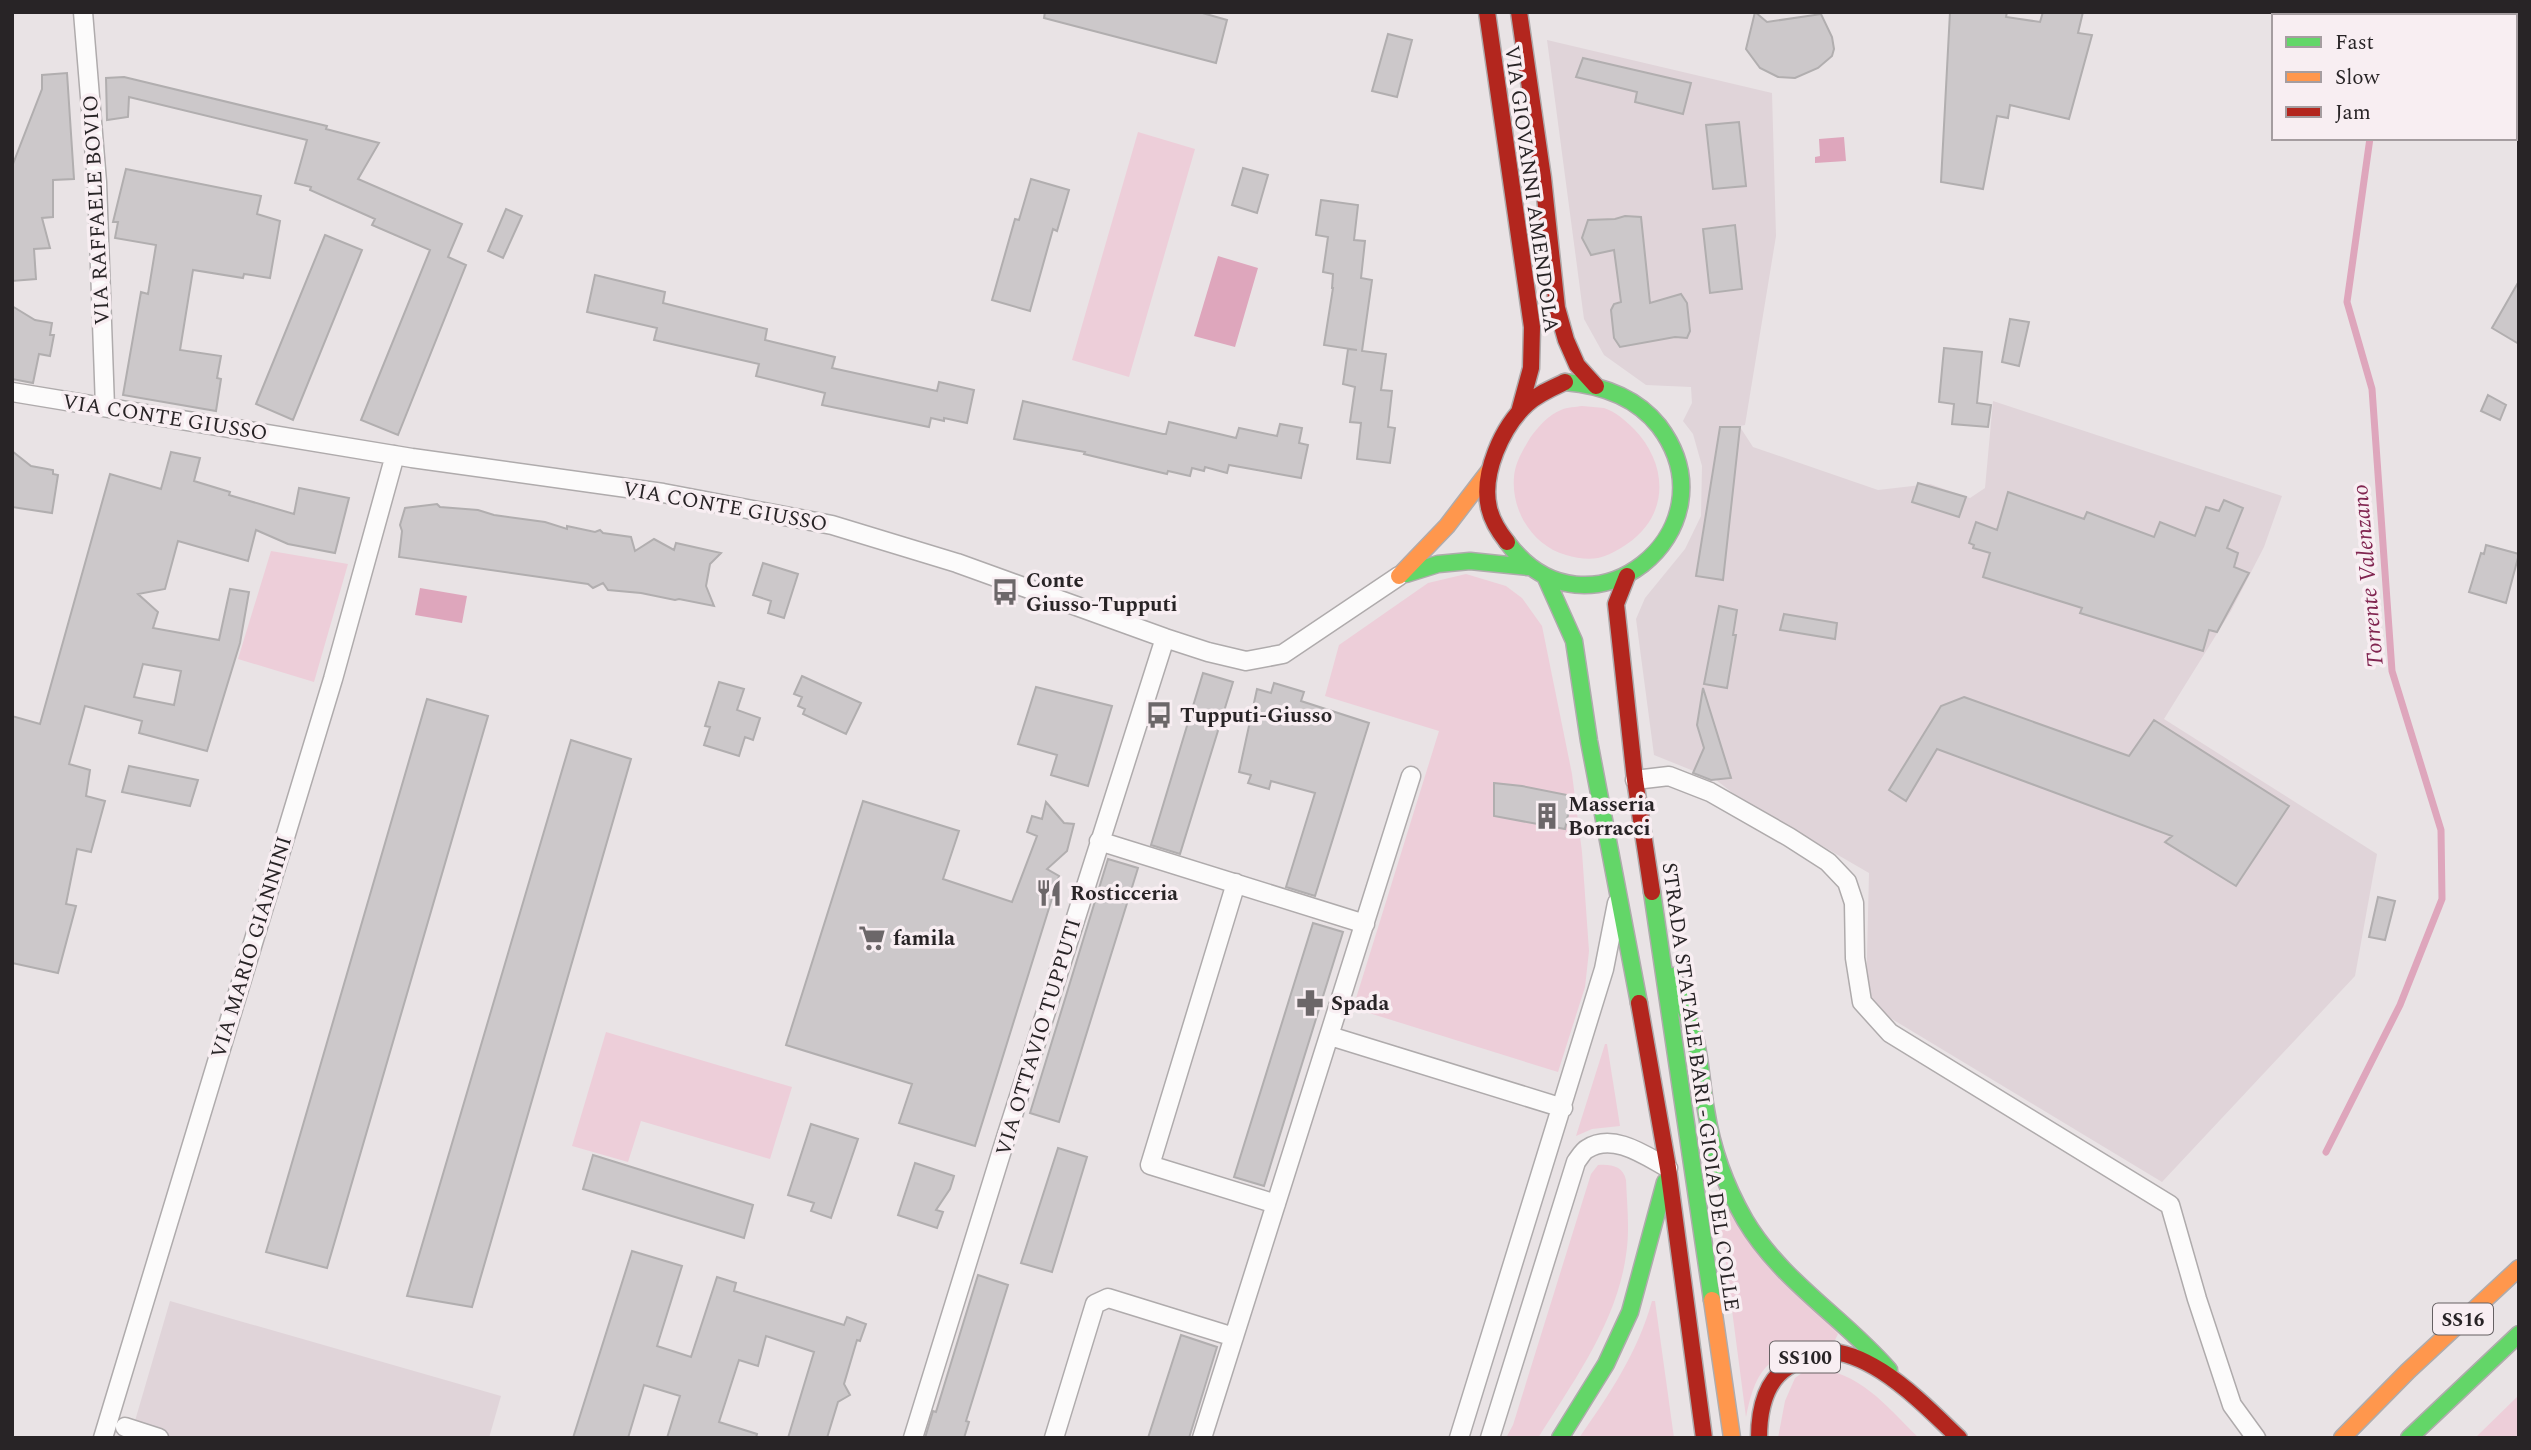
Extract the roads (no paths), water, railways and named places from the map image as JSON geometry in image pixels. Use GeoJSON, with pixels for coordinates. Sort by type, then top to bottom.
{"type":"FeatureCollection","features":[{"type":"Feature","properties":{"kind":"main road","name":"VIA GIOVANNI AMENDOLA"},"geometry":{"type":"LineString","coordinates":[[1487,12],[1532,327],[1531,368],[1519,412]]}},
{"type":"Feature","properties":{"kind":"main road","name":"VIA GIOVANNI AMENDOLA"},"geometry":{"type":"LineString","coordinates":[[1519,12],[1543,178],[1557,308],[1566,340],[1577,365],[1595,386]]}},
{"type":"Feature","properties":{"kind":"main road","name":"VIA GIOVANNI AMENDOLA"},"geometry":{"type":"LineString","coordinates":[[1564,382],[1595,386],[1624,397],[1658,425],[1672,445],[1681,466],[1683,488],[1680,510],[1672,529],[1644,562],[1627,576],[1600,584],[1572,584],[1545,576],[1528,566],[1510,549],[1496,526],[1487,501],[1489,471],[1508,428],[1537,394],[1564,382]]}},
{"type":"Feature","properties":{"kind":"main road"},"geometry":{"type":"LineString","coordinates":[[1399,576],[1439,538],[1463,510],[1489,471]]}},
{"type":"Feature","properties":{"kind":"main road"},"geometry":{"type":"LineString","coordinates":[[1399,576],[1438,564],[1470,561],[1528,566]]}},
{"type":"Feature","properties":{"kind":"main road","name":"STRADA STATALE BARI - GIOIA DEL COLLE"},"geometry":{"type":"LineString","coordinates":[[1545,576],[1574,641],[1668,1168],[1704,1438]]}},
{"type":"Feature","properties":{"kind":"main road","name":"STRADA STATALE BARI - GIOIA DEL COLLE"},"geometry":{"type":"LineString","coordinates":[[1627,576],[1616,604],[1635,780],[1732,1438]]}},
{"type":"Feature","properties":{"kind":"main road"},"geometry":{"type":"LineString","coordinates":[[1655,925],[1694,1033],[1708,1122],[1722,1171],[1744,1216],[1766,1251],[1875,1353],[1900,1384],[1959,1438]]}},
{"type":"Feature","properties":{"kind":"main road"},"geometry":{"type":"LineString","coordinates":[[1560,1438],[1606,1364],[1630,1312],[1668,1168]]}},
{"type":"Feature","properties":{"kind":"main road","name":"SS16"},"geometry":{"type":"LineString","coordinates":[[2342,1438],[2408,1371],[2519,1268]]}},
{"type":"Feature","properties":{"kind":"main road","name":"SS16"},"geometry":{"type":"LineString","coordinates":[[2409,1438],[2519,1334]]}},
{"type":"Feature","properties":{"kind":"main road","name":"SS100"},"geometry":{"type":"LineString","coordinates":[[1759,1438],[1762,1403],[1770,1382],[1789,1364],[1811,1353],[1839,1352],[1869,1363],[1900,1384]]}},
{"type":"Feature","properties":{"kind":"street","name":"VIA RAFFAELE BOVIO"},"geometry":{"type":"LineString","coordinates":[[83,12],[97,182],[105,407]]}},
{"type":"Feature","properties":{"kind":"street","name":"VIA CONTE GIUSSO"},"geometry":{"type":"LineString","coordinates":[[12,392],[395,455],[663,493],[831,525],[957,563],[1165,638],[1246,661],[1283,654],[1399,576]]}},
{"type":"Feature","properties":{"kind":"street","name":"VIA MARIO GIANNINI"},"geometry":{"type":"LineString","coordinates":[[103,1438],[333,679],[395,455]]}},
{"type":"Feature","properties":{"kind":"street","name":"VIA OTTAVIO TUPPUTI"},"geometry":{"type":"LineString","coordinates":[[913,1438],[1165,638]]}},
{"type":"Feature","properties":{"kind":"street"},"geometry":{"type":"LineString","coordinates":[[1202,1438],[1411,776]]}},
{"type":"Feature","properties":{"kind":"street"},"geometry":{"type":"LineString","coordinates":[[1635,780],[1669,776],[1710,792],[1828,862],[1847,882],[1854,903],[1855,958],[1862,1002],[1890,1033],[2170,1205],[2232,1405],[2256,1438]]}},
{"type":"Feature","properties":{"kind":"street"},"geometry":{"type":"LineString","coordinates":[[1099,841],[1365,924]]}},
{"type":"Feature","properties":{"kind":"street"},"geometry":{"type":"LineString","coordinates":[[1236,883],[1150,1165],[1276,1204]]}},
{"type":"Feature","properties":{"kind":"street"},"geometry":{"type":"LineString","coordinates":[[1460,1438],[1604,969],[1619,892]]}},
{"type":"Feature","properties":{"kind":"street"},"geometry":{"type":"LineString","coordinates":[[1330,1036],[1563,1108]]}},
{"type":"Feature","properties":{"kind":"street"},"geometry":{"type":"LineString","coordinates":[[1490,1438],[1576,1162],[1587,1149],[1606,1143],[1630,1148],[1668,1168]]}},
{"type":"Feature","properties":{"kind":"street"},"geometry":{"type":"LineString","coordinates":[[1054,1438],[1095,1304],[1108,1298],[1234,1337]]}},
{"type":"Feature","properties":{"kind":"street"},"geometry":{"type":"LineString","coordinates":[[125,1427],[159,1438]]}},
{"type":"Feature","properties":{"kind":"waterway","name":"Torrente Valenzano"},"geometry":{"type":"LineString","coordinates":[[2326,1152],[2400,1005],[2442,899],[2441,830],[2392,671],[2372,389],[2347,302],[2370,140]]}},
{"type":"Feature","properties":{"kind":"place","name":"Conte Giusso-Tupputi"},"geometry":{"type":"Point","coordinates":[1005,592]}},
{"type":"Feature","properties":{"kind":"place","name":"Tupputi-Giusso"},"geometry":{"type":"Point","coordinates":[1159,715]}},
{"type":"Feature","properties":{"kind":"place","name":"Masseria Borracci"},"geometry":{"type":"Point","coordinates":[1547,816]}},
{"type":"Feature","properties":{"kind":"place","name":"Rosticceria"},"geometry":{"type":"Point","coordinates":[1049,893]}},
{"type":"Feature","properties":{"kind":"place","name":"famila"},"geometry":{"type":"Point","coordinates":[872,938]}},
{"type":"Feature","properties":{"kind":"place","name":"Spada"},"geometry":{"type":"Point","coordinates":[1310,1003]}}]}
